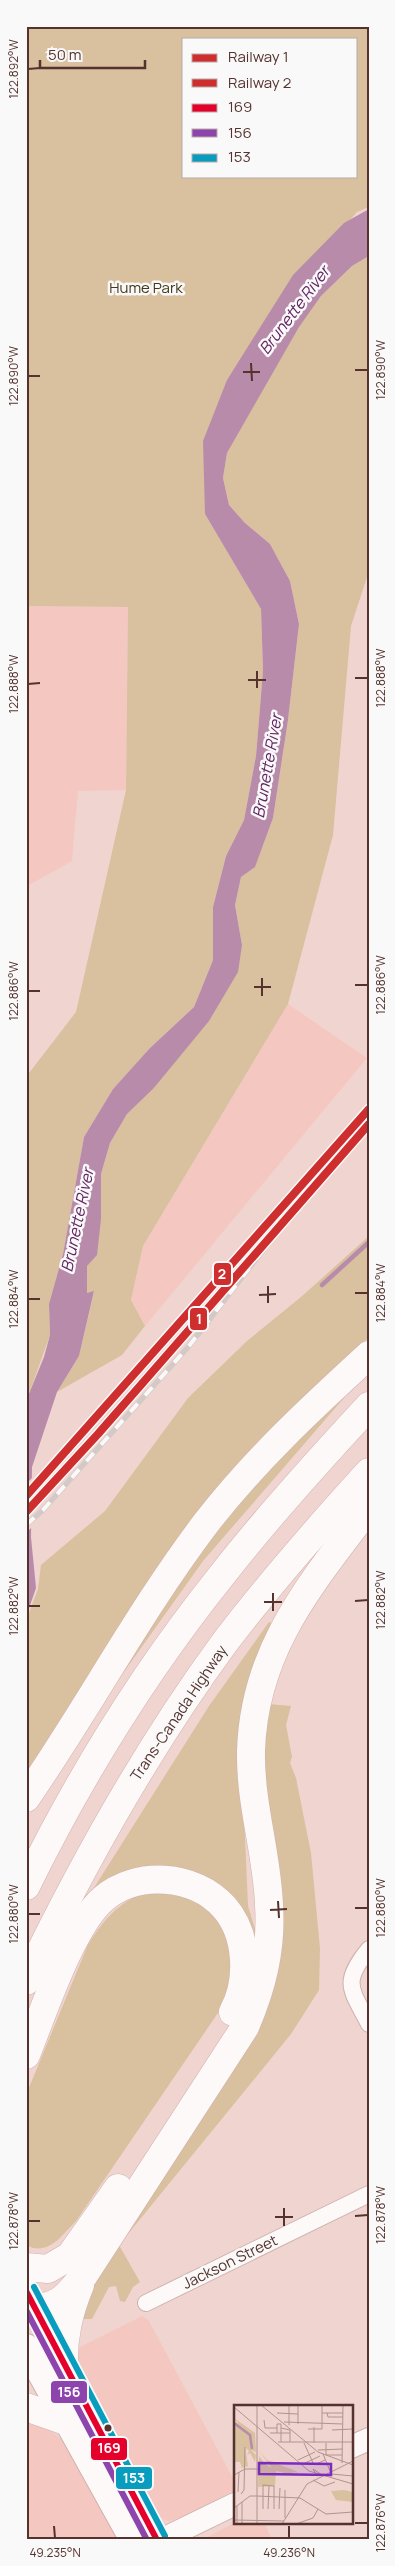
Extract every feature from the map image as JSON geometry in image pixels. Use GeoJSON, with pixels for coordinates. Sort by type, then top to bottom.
{"type":"FeatureCollection","features":[{"type":"Feature","properties":{"kind":"highway"},"geometry":{"type":"LineString","coordinates":[[26,1798],[138,1623],[206,1524],[249,1470],[369,1355]]}},
{"type":"Feature","properties":{"kind":"highway"},"geometry":{"type":"LineString","coordinates":[[26,1886],[48,1841],[92,1763],[178,1632],[264,1523],[369,1406]]}},
{"type":"Feature","properties":{"kind":"highway","name":"Trans-Canada Highway"},"geometry":{"type":"LineString","coordinates":[[26,1981],[56,1919],[95,1846],[178,1710],[261,1596],[310,1537],[369,1472]]}},
{"type":"Feature","properties":{"kind":"highway"},"geometry":{"type":"LineString","coordinates":[[29,2302],[54,2306],[84,2275],[233,2048],[255,2004],[266,1964],[270,1930],[269,1904],[252,1777],[251,1750],[254,1721],[263,1678],[274,1648],[291,1614],[306,1590],[369,1507]]}},
{"type":"Feature","properties":{"kind":"highway"},"geometry":{"type":"LineString","coordinates":[[26,2055],[72,1943],[91,1913],[103,1899],[119,1888],[133,1883],[166,1880],[181,1881],[196,1887],[224,1908],[240,1938],[244,1960],[244,1981],[235,2009],[184,2090],[70,2256],[48,2269],[26,2267]]}},
{"type":"Feature","properties":{"kind":"highway"},"geometry":{"type":"LineString","coordinates":[[64,2365],[63,2345],[67,2322],[84,2275]]}},
{"type":"Feature","properties":{"kind":"highway"},"geometry":{"type":"LineString","coordinates":[[26,2407],[46,2412],[66,2421]]}},
{"type":"Feature","properties":{"kind":"main road"},"geometry":{"type":"LineString","coordinates":[[29,2302],[157,2540]]}},
{"type":"Feature","properties":{"kind":"main road"},"geometry":{"type":"LineString","coordinates":[[26,2348],[133,2540]]}},
{"type":"Feature","properties":{"kind":"main road"},"geometry":{"type":"LineString","coordinates":[[352,2447],[369,2439]]}},
{"type":"Feature","properties":{"kind":"main road"},"geometry":{"type":"LineString","coordinates":[[161,2540],[234,2504]]}},
{"type":"Feature","properties":{"kind":"street"},"geometry":{"type":"LineString","coordinates":[[369,1949],[354,1967],[350,1987],[369,2024]]}},
{"type":"Feature","properties":{"kind":"street","name":"Jackson Street"},"geometry":{"type":"LineString","coordinates":[[146,2303],[369,2194]]}},
{"type":"Feature","properties":{"kind":"shaded area"},"geometry":{"type":"Polygon","coordinates":[[[26,606],[128,607],[126,790],[78,791],[72,861],[29,885],[26,919],[26,606]]]}},
{"type":"Feature","properties":{"kind":"shaded area"},"geometry":{"type":"Polygon","coordinates":[[[288,1004],[367,1058],[145,1326],[131,1300],[143,1246],[288,1004]]]}},
{"type":"Feature","properties":{"kind":"shaded area"},"geometry":{"type":"Polygon","coordinates":[[[142,2316],[149,2321],[234,2480],[234,2491],[182,2517],[169,2521],[157,2517],[150,2510],[72,2351],[142,2316]]]}},
{"type":"Feature","properties":{"kind":"shaded area"},"geometry":{"type":"Polygon","coordinates":[[[26,2419],[43,2424],[70,2447],[124,2540],[26,2540],[26,2419]]]}},
{"type":"Feature","properties":{"kind":"shaded area"},"geometry":{"type":"Polygon","coordinates":[[[234,2523],[265,2524],[272,2540],[202,2540],[234,2523]]]}},
{"type":"Feature","properties":{"kind":"green space","name":"Hume Park"},"geometry":{"type":"Polygon","coordinates":[[[26,26],[369,26],[369,207],[357,212],[286,293],[227,380],[205,514],[261,609],[263,671],[256,756],[244,820],[226,856],[213,907],[213,960],[194,1007],[150,1048],[113,1089],[84,1137],[63,1254],[49,1304],[50,1335],[30,1391],[26,1394],[26,1077],[76,1012],[126,790],[128,607],[26,606],[26,26]]]}},
{"type":"Feature","properties":{"kind":"green space"},"geometry":{"type":"Polygon","coordinates":[[[369,256],[369,571],[351,626],[333,835],[288,1004],[143,1246],[131,1300],[145,1326],[122,1355],[57,1392],[79,1356],[94,1292],[87,1293],[87,1266],[101,1219],[101,1174],[110,1143],[127,1114],[153,1089],[242,945],[235,905],[241,877],[255,866],[273,818],[288,720],[299,624],[290,581],[270,544],[245,523],[229,505],[223,478],[227,453],[298,327],[321,296],[352,266],[369,256]]]}},
{"type":"Feature","properties":{"kind":"green space"},"geometry":{"type":"Polygon","coordinates":[[[369,1236],[369,1337],[295,1406],[61,1720],[26,1773],[26,1621],[38,1589],[41,1565],[105,1511],[188,1398],[247,1341],[301,1297],[369,1236]]]}},
{"type":"Feature","properties":{"kind":"green space"},"geometry":{"type":"Polygon","coordinates":[[[349,1392],[203,1561],[116,1683],[125,1658],[245,1489],[349,1392]]]}},
{"type":"Feature","properties":{"kind":"green space"},"geometry":{"type":"Polygon","coordinates":[[[269,1622],[275,1625],[242,1770],[248,1906],[255,1929],[253,1944],[239,1912],[121,1877],[85,1902],[209,1706],[269,1622]]]}},
{"type":"Feature","properties":{"kind":"green space"},"geometry":{"type":"Polygon","coordinates":[[[268,1704],[291,1706],[286,1725],[292,1757],[290,1763],[296,1778],[311,1853],[320,1949],[319,1990],[291,2034],[119,2245],[140,2282],[133,2287],[125,2302],[120,2301],[116,2286],[109,2287],[92,2319],[83,2319],[97,2277],[252,2040],[262,1775],[268,1704]]]}},
{"type":"Feature","properties":{"kind":"green space"},"geometry":{"type":"Polygon","coordinates":[[[146,1891],[177,1891],[213,1912],[230,1940],[232,1975],[222,2007],[76,2221],[54,2243],[41,2248],[34,2248],[26,2245],[26,2095],[87,1947],[105,1921],[119,1907],[146,1891]]]}},
{"type":"Feature","properties":{"kind":"water","name":"Brunette River"},"geometry":{"type":"Polygon","coordinates":[[[369,209],[369,256],[352,266],[321,296],[299,327],[227,453],[223,478],[229,505],[245,523],[270,544],[290,581],[299,624],[288,720],[273,818],[255,867],[241,877],[235,905],[242,945],[238,972],[209,1021],[153,1089],[127,1114],[110,1143],[101,1174],[101,1219],[97,1255],[87,1266],[87,1293],[94,1291],[79,1356],[57,1392],[32,1467],[31,1537],[36,1588],[26,1617],[26,1401],[44,1357],[50,1335],[49,1304],[63,1254],[84,1137],[113,1089],[150,1048],[194,1007],[213,960],[213,907],[226,856],[244,820],[256,756],[263,671],[261,609],[205,514],[203,441],[227,380],[293,275],[344,223],[369,209]]]}},
{"type":"Feature","properties":{"kind":"pier"},"geometry":{"type":"Polygon","coordinates":[[[35,1475],[34,1526],[26,1532],[26,1484],[35,1475]]]}},
{"type":"Feature","properties":{"kind":"waterway"},"geometry":{"type":"LineString","coordinates":[[322,1285],[369,1242]]}},
{"type":"Feature","properties":{"kind":"railway"},"geometry":{"type":"LineString","coordinates":[[26,1525],[43,1510],[189,1346],[294,1210]]}},
{"type":"Feature","properties":{"kind":"rail line","name":"2"},"geometry":{"type":"LineString","coordinates":[[26,1496],[369,1109]]}},
{"type":"Feature","properties":{"kind":"rail line","name":"1"},"geometry":{"type":"LineString","coordinates":[[26,1512],[98,1434],[369,1124]]}},
{"type":"Feature","properties":{"kind":"transit line","name":"153"},"geometry":{"type":"LineString","coordinates":[[34,2287],[165,2536]]}},
{"type":"Feature","properties":{"kind":"transit line","name":"169"},"geometry":{"type":"LineString","coordinates":[[26,2291],[157,2540]]}},
{"type":"Feature","properties":{"kind":"transit line","name":"156"},"geometry":{"type":"LineString","coordinates":[[26,2310],[147,2540]]}}]}
